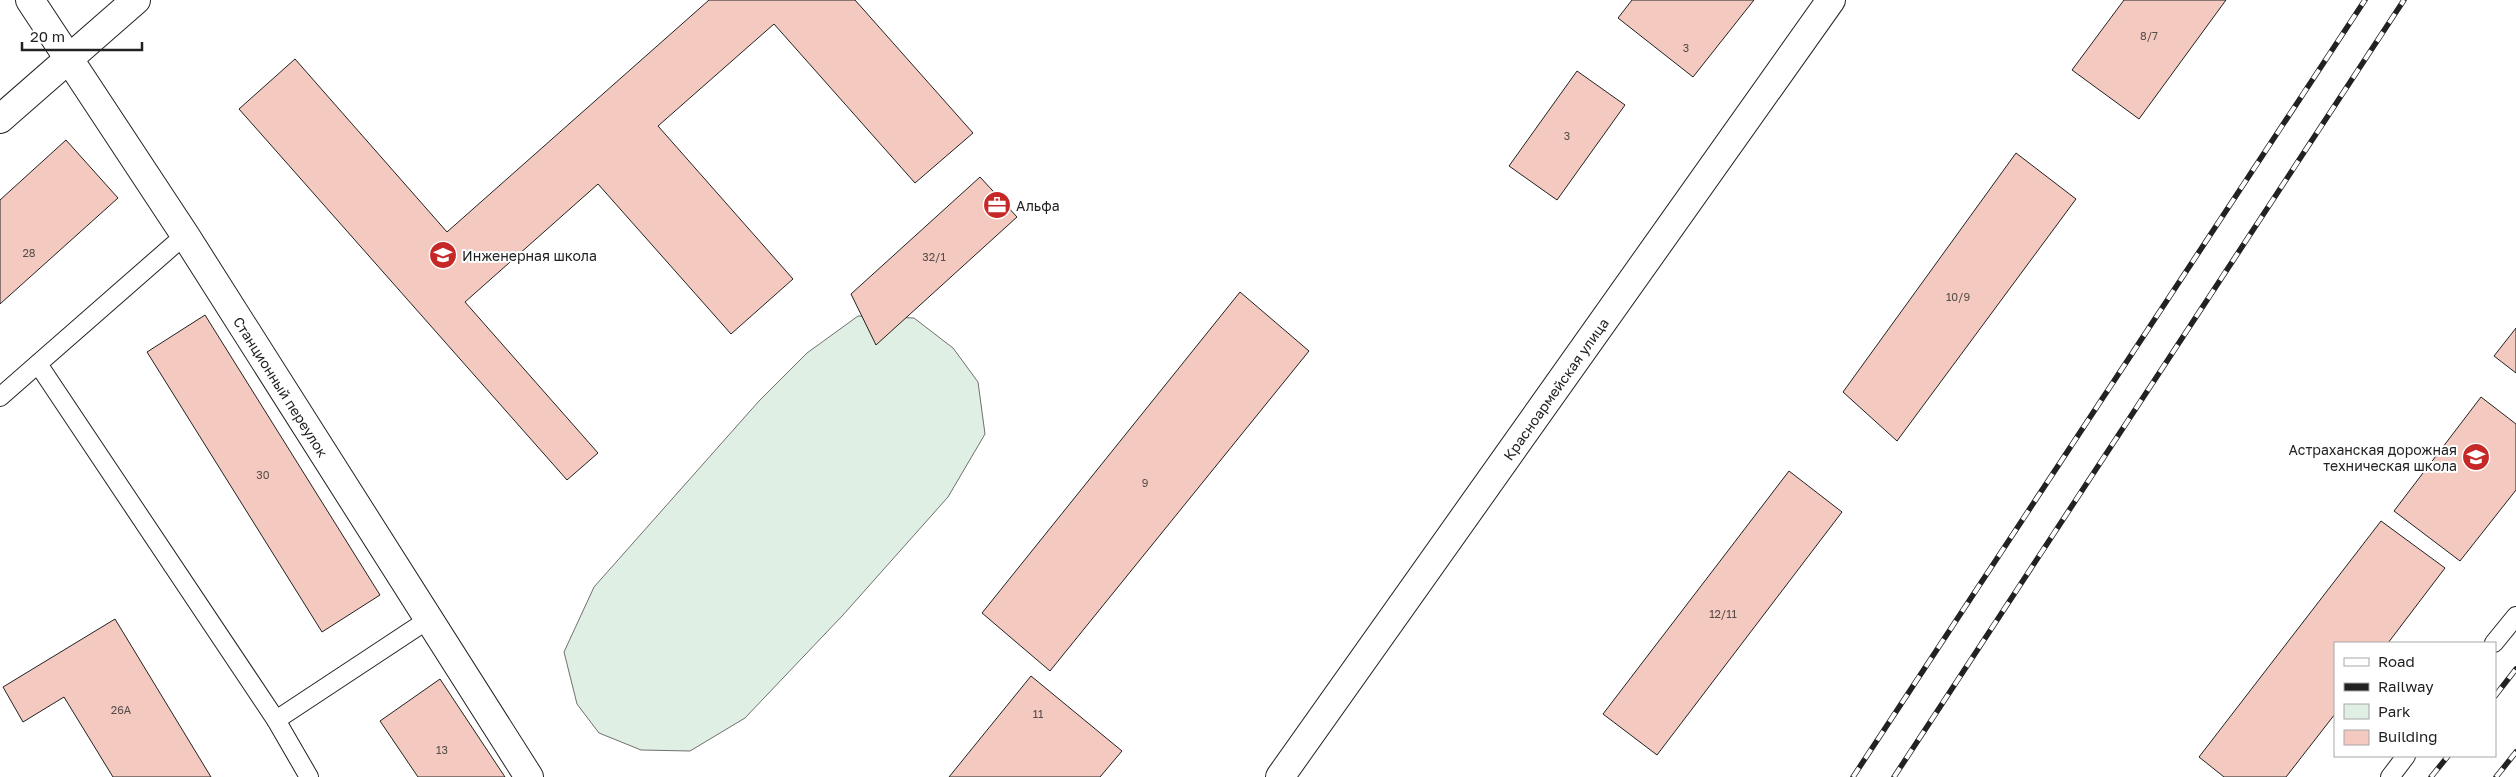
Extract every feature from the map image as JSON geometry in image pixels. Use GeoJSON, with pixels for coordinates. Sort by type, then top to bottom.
{"type":"FeatureCollection","features":[{"type":"Feature","properties":{"kind":"street","name":"Станционный переулок"},"geometry":{"type":"LineString","coordinates":[[30,0],[68,60],[186,235],[529,777]]}},
{"type":"Feature","properties":{"kind":"street"},"geometry":{"type":"LineString","coordinates":[[0,119],[136,0]]}},
{"type":"Feature","properties":{"kind":"street","name":"Красноармейская улица"},"geometry":{"type":"LineString","coordinates":[[1280,777],[1831,0]]}},
{"type":"Feature","properties":{"kind":"lane"},"geometry":{"type":"LineString","coordinates":[[0,397],[186,235]]}},
{"type":"Feature","properties":{"kind":"lane"},"geometry":{"type":"LineString","coordinates":[[38,364],[276,720],[309,777]]}},
{"type":"Feature","properties":{"kind":"lane"},"geometry":{"type":"LineString","coordinates":[[2495,642],[2516,616]]}},
{"type":"Feature","properties":{"kind":"lane"},"geometry":{"type":"LineString","coordinates":[[276,720],[429,619]]}},
{"type":"Feature","properties":{"kind":"lane"},"geometry":{"type":"LineString","coordinates":[[2390,777],[2405,757]]}},
{"type":"Feature","properties":{"kind":"green space"},"geometry":{"type":"Polygon","coordinates":[[[858,316],[914,318],[953,348],[978,382],[985,434],[948,497],[843,615],[745,718],[690,751],[641,750],[599,733],[577,704],[564,652],[594,587],[759,401],[807,353],[858,316]]]}},
{"type":"Feature","properties":{"kind":"building","name":"Инженерная школа"},"geometry":{"type":"Polygon","coordinates":[[[709,0],[855,0],[973,133],[915,183],[774,24],[658,126],[793,279],[731,334],[598,184],[465,302],[598,453],[567,480],[239,109],[295,59],[447,232],[709,0]]]}},
{"type":"Feature","properties":{"kind":"building"},"geometry":{"type":"Polygon","coordinates":[[[1632,0],[1754,0],[1693,77],[1618,18],[1632,0]]]}},
{"type":"Feature","properties":{"kind":"building"},"geometry":{"type":"Polygon","coordinates":[[[2124,0],[2226,0],[2139,119],[2072,70],[2124,0]]]}},
{"type":"Feature","properties":{"kind":"building"},"geometry":{"type":"Polygon","coordinates":[[[1577,71],[1625,105],[1557,200],[1509,166],[1577,71]]]}},
{"type":"Feature","properties":{"kind":"building"},"geometry":{"type":"Polygon","coordinates":[[[66,140],[118,198],[0,304],[0,200],[66,140]]]}},
{"type":"Feature","properties":{"kind":"building"},"geometry":{"type":"Polygon","coordinates":[[[2016,153],[2076,199],[1897,441],[1843,392],[2016,153]]]}},
{"type":"Feature","properties":{"kind":"building"},"geometry":{"type":"Polygon","coordinates":[[[980,177],[1017,217],[876,345],[851,294],[980,177]]]}},
{"type":"Feature","properties":{"kind":"building"},"geometry":{"type":"Polygon","coordinates":[[[1240,292],[1309,351],[1050,671],[982,613],[1240,292]]]}},
{"type":"Feature","properties":{"kind":"building"},"geometry":{"type":"Polygon","coordinates":[[[205,315],[380,595],[322,632],[147,352],[205,315]]]}},
{"type":"Feature","properties":{"kind":"building"},"geometry":{"type":"Polygon","coordinates":[[[2516,328],[2516,373],[2494,356],[2516,328]]]}},
{"type":"Feature","properties":{"kind":"building","name":"Астраханская дорожная техническая школа"},"geometry":{"type":"Polygon","coordinates":[[[2481,397],[2516,424],[2516,490],[2460,561],[2394,511],[2481,397]]]}},
{"type":"Feature","properties":{"kind":"building"},"geometry":{"type":"Polygon","coordinates":[[[1789,471],[1842,512],[1657,755],[1603,714],[1789,471]]]}},
{"type":"Feature","properties":{"kind":"building"},"geometry":{"type":"Polygon","coordinates":[[[2381,521],[2445,568],[2389,642],[2334,642],[2334,715],[2286,777],[2224,777],[2199,757],[2381,521]]]}},
{"type":"Feature","properties":{"kind":"building"},"geometry":{"type":"Polygon","coordinates":[[[115,619],[211,777],[113,777],[64,697],[23,722],[3,687],[115,619]]]}},
{"type":"Feature","properties":{"kind":"building"},"geometry":{"type":"Polygon","coordinates":[[[1031,676],[1122,751],[1100,777],[949,777],[1031,676]]]}},
{"type":"Feature","properties":{"kind":"building"},"geometry":{"type":"Polygon","coordinates":[[[440,679],[505,777],[418,777],[380,721],[440,679]]]}},
{"type":"Feature","properties":{"kind":"railway"},"geometry":{"type":"LineString","coordinates":[[1853,777],[2365,0]]}},
{"type":"Feature","properties":{"kind":"railway"},"geometry":{"type":"LineString","coordinates":[[1894,777],[2404,0]]}},
{"type":"Feature","properties":{"kind":"railway"},"geometry":{"type":"LineString","coordinates":[[2496,695],[2516,669]]}},
{"type":"Feature","properties":{"kind":"railway"},"geometry":{"type":"LineString","coordinates":[[2496,777],[2516,752]]}},
{"type":"Feature","properties":{"kind":"railway"},"geometry":{"type":"LineString","coordinates":[[2431,777],[2447,757]]}},
{"type":"Feature","properties":{"kind":"place","name":"Альфа"},"geometry":{"type":"Point","coordinates":[997,205]}},
{"type":"Feature","properties":{"kind":"place","name":"Инженерная школа"},"geometry":{"type":"Point","coordinates":[443,255]}},
{"type":"Feature","properties":{"kind":"place","name":"Астраханская дорожная техническая школа"},"geometry":{"type":"Point","coordinates":[2476,457]}}]}
